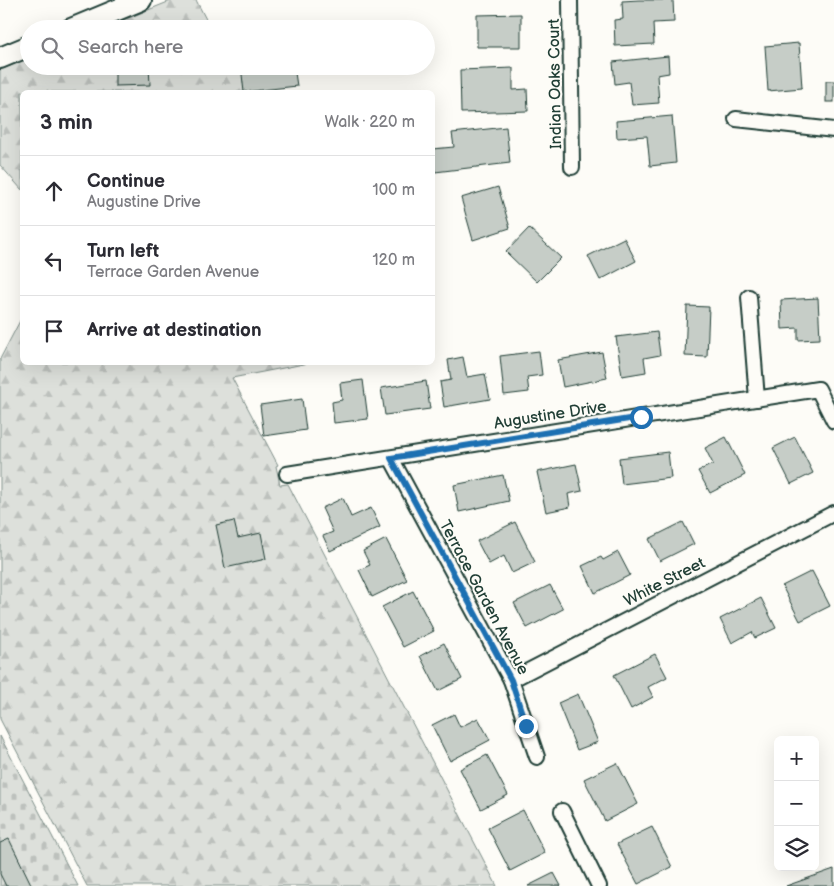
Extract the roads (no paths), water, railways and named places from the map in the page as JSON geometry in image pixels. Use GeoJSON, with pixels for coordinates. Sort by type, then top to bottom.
{"type":"FeatureCollection","features":[{"type":"Feature","properties":{"kind":"street"},"geometry":{"type":"LineString","coordinates":[[93,20],[141,0]]}},
{"type":"Feature","properties":{"kind":"street","name":"Indian Oaks Court"},"geometry":{"type":"LineString","coordinates":[[570,0],[572,167]]}},
{"type":"Feature","properties":{"kind":"street"},"geometry":{"type":"LineString","coordinates":[[0,58],[20,50]]}},
{"type":"Feature","properties":{"kind":"street"},"geometry":{"type":"LineString","coordinates":[[736,119],[834,130]]}},
{"type":"Feature","properties":{"kind":"street"},"geometry":{"type":"LineString","coordinates":[[749,297],[757,399]]}},
{"type":"Feature","properties":{"kind":"street","name":"Augustine Drive"},"geometry":{"type":"LineString","coordinates":[[287,474],[818,389],[834,420]]}},
{"type":"Feature","properties":{"kind":"street","name":"Terrace Garden Avenue"},"geometry":{"type":"LineString","coordinates":[[391,458],[511,680],[537,757]]}},
{"type":"Feature","properties":{"kind":"street","name":"White Street"},"geometry":{"type":"LineString","coordinates":[[511,680],[834,512]]}},
{"type":"Feature","properties":{"kind":"street"},"geometry":{"type":"LineString","coordinates":[[562,811],[598,886]]}}]}
